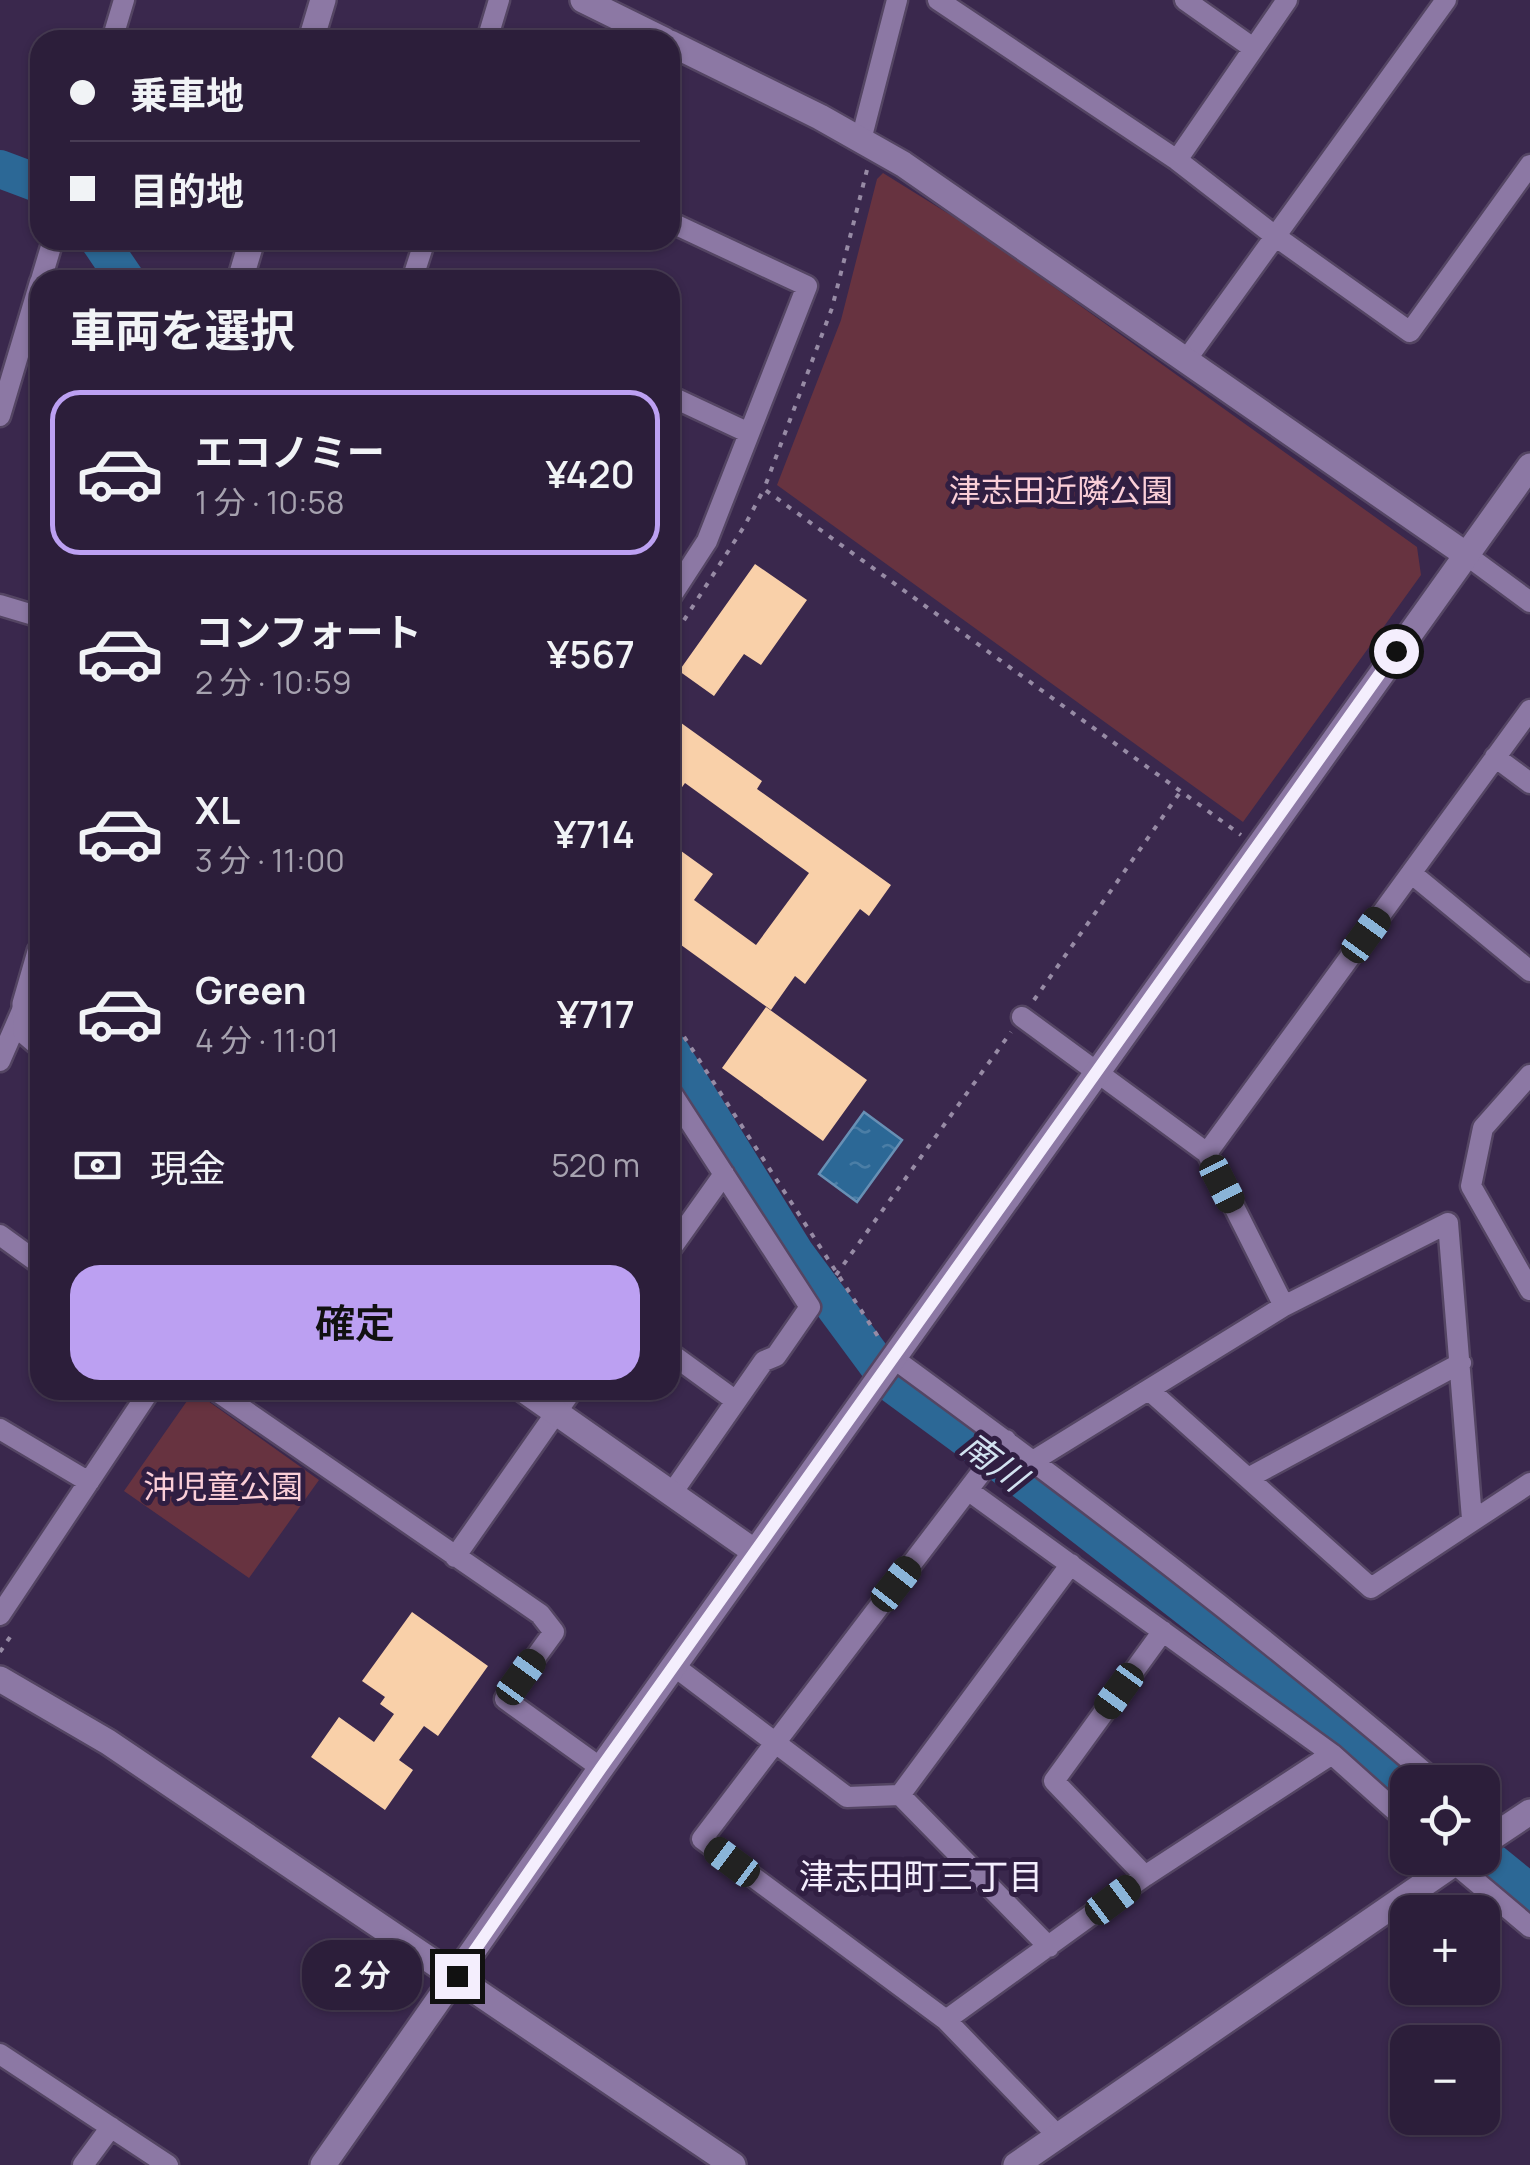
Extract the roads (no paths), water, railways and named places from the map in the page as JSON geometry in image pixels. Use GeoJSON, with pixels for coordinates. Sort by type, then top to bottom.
{"type":"FeatureCollection","features":[{"type":"Feature","properties":{"kind":"street"},"geometry":{"type":"LineString","coordinates":[[115,30],[124,0]]}},
{"type":"Feature","properties":{"kind":"street"},"geometry":{"type":"LineString","coordinates":[[314,30],[323,0]]}},
{"type":"Feature","properties":{"kind":"street"},"geometry":{"type":"LineString","coordinates":[[489,30],[499,0]]}},
{"type":"Feature","properties":{"kind":"street"},"geometry":{"type":"LineString","coordinates":[[583,0],[644,30]]}},
{"type":"Feature","properties":{"kind":"street"},"geometry":{"type":"LineString","coordinates":[[868,144],[897,0]]}},
{"type":"Feature","properties":{"kind":"street"},"geometry":{"type":"LineString","coordinates":[[938,0],[1178,160],[1410,332],[1530,165]]}},
{"type":"Feature","properties":{"kind":"street"},"geometry":{"type":"LineString","coordinates":[[1185,0],[1254,48]]}},
{"type":"Feature","properties":{"kind":"street"},"geometry":{"type":"LineString","coordinates":[[1178,160],[1288,0]]}},
{"type":"Feature","properties":{"kind":"street"},"geometry":{"type":"LineString","coordinates":[[1186,360],[1446,0]]}},
{"type":"Feature","properties":{"kind":"street"},"geometry":{"type":"LineString","coordinates":[[680,48],[904,164],[1530,602]]}},
{"type":"Feature","properties":{"kind":"street"},"geometry":{"type":"LineString","coordinates":[[680,227],[807,286],[707,540],[680,582]]}},
{"type":"Feature","properties":{"kind":"street"},"geometry":{"type":"LineString","coordinates":[[0,416],[30,315]]}},
{"type":"Feature","properties":{"kind":"street"},"geometry":{"type":"LineString","coordinates":[[680,401],[749,434]]}},
{"type":"Feature","properties":{"kind":"street"},"geometry":{"type":"LineString","coordinates":[[324,2165],[601,1768],[1530,466]]}},
{"type":"Feature","properties":{"kind":"street"},"geometry":{"type":"LineString","coordinates":[[0,605],[30,614]]}},
{"type":"Feature","properties":{"kind":"street"},"geometry":{"type":"LineString","coordinates":[[1207,1153],[1530,710]]}},
{"type":"Feature","properties":{"kind":"street"},"geometry":{"type":"LineString","coordinates":[[1496,757],[1530,783]]}},
{"type":"Feature","properties":{"kind":"street"},"geometry":{"type":"LineString","coordinates":[[1411,872],[1530,972]]}},
{"type":"Feature","properties":{"kind":"street"},"geometry":{"type":"LineString","coordinates":[[0,1061],[30,984]]}},
{"type":"Feature","properties":{"kind":"street"},"geometry":{"type":"LineString","coordinates":[[24,1004],[26,1032],[30,1035]]}},
{"type":"Feature","properties":{"kind":"street"},"geometry":{"type":"LineString","coordinates":[[1022,1017],[1207,1153],[1284,1306]]}},
{"type":"Feature","properties":{"kind":"street"},"geometry":{"type":"LineString","coordinates":[[1530,1074],[1483,1128],[1471,1186],[1530,1290]]}},
{"type":"Feature","properties":{"kind":"street"},"geometry":{"type":"LineString","coordinates":[[672,1494],[764,1361],[776,1356],[810,1306],[680,1106]]}},
{"type":"Feature","properties":{"kind":"street"},"geometry":{"type":"LineString","coordinates":[[680,1236],[724,1174]]}},
{"type":"Feature","properties":{"kind":"street"},"geometry":{"type":"LineString","coordinates":[[1033,1461],[1284,1306],[1448,1223],[1472,1519]]}},
{"type":"Feature","properties":{"kind":"street"},"geometry":{"type":"LineString","coordinates":[[0,1235],[30,1257]]}},
{"type":"Feature","properties":{"kind":"street"},"geometry":{"type":"LineString","coordinates":[[893,1358],[1006,1440],[1332,1693],[1416,1765]]}},
{"type":"Feature","properties":{"kind":"street"},"geometry":{"type":"LineString","coordinates":[[680,1360],[736,1401]]}},
{"type":"Feature","properties":{"kind":"street"},"geometry":{"type":"LineString","coordinates":[[1248,1478],[1461,1363]]}},
{"type":"Feature","properties":{"kind":"street"},"geometry":{"type":"LineString","coordinates":[[1149,1390],[1370,1588],[1530,1483]]}},
{"type":"Feature","properties":{"kind":"street"},"geometry":{"type":"LineString","coordinates":[[0,1615],[143,1400]]}},
{"type":"Feature","properties":{"kind":"street"},"geometry":{"type":"LineString","coordinates":[[229,1400],[540,1614],[554,1632],[505,1700],[601,1768]]}},
{"type":"Feature","properties":{"kind":"street"},"geometry":{"type":"LineString","coordinates":[[539,1400],[755,1552]]}},
{"type":"Feature","properties":{"kind":"street"},"geometry":{"type":"LineString","coordinates":[[455,1557],[565,1400]]}},
{"type":"Feature","properties":{"kind":"street"},"geometry":{"type":"LineString","coordinates":[[0,1429],[89,1482]]}},
{"type":"Feature","properties":{"kind":"street"},"geometry":{"type":"LineString","coordinates":[[1006,1440],[702,1839],[946,2020],[1058,2136]]}},
{"type":"Feature","properties":{"kind":"street"},"geometry":{"type":"LineString","coordinates":[[969,1491],[1332,1754],[1390,1806]]}},
{"type":"Feature","properties":{"kind":"street"},"geometry":{"type":"LineString","coordinates":[[900,1795],[1071,1564]]}},
{"type":"Feature","properties":{"kind":"street"},"geometry":{"type":"LineString","coordinates":[[1145,1876],[1054,1781],[1163,1631]]}},
{"type":"Feature","properties":{"kind":"street"},"geometry":{"type":"LineString","coordinates":[[674,1666],[847,1797],[900,1795],[1050,1947]]}},
{"type":"Feature","properties":{"kind":"street"},"geometry":{"type":"LineString","coordinates":[[0,1679],[108,1742],[733,2165]]}},
{"type":"Feature","properties":{"kind":"street"},"geometry":{"type":"LineString","coordinates":[[946,2020],[1145,1876],[1332,1754]]}},
{"type":"Feature","properties":{"kind":"street"},"geometry":{"type":"LineString","coordinates":[[1500,1827],[1530,1812]]}},
{"type":"Feature","properties":{"kind":"street"},"geometry":{"type":"LineString","coordinates":[[1016,2165],[1431,1875]]}},
{"type":"Feature","properties":{"kind":"street"},"geometry":{"type":"LineString","coordinates":[[1472,1875],[1530,1927]]}},
{"type":"Feature","properties":{"kind":"street"},"geometry":{"type":"LineString","coordinates":[[0,2080],[7,2058],[168,2165]]}},
{"type":"Feature","properties":{"kind":"street"},"geometry":{"type":"LineString","coordinates":[[83,2165],[111,2127]]}},
{"type":"Feature","properties":{"kind":"water"},"geometry":{"type":"Polygon","coordinates":[[[864,1112],[902,1140],[857,1202],[819,1174],[864,1112]]]}},
{"type":"Feature","properties":{"kind":"waterway","name":"南川"},"geometry":{"type":"LineString","coordinates":[[0,169],[30,180]]}},
{"type":"Feature","properties":{"kind":"waterway","name":"南川"},"geometry":{"type":"LineString","coordinates":[[106,250],[119,270]]}},
{"type":"Feature","properties":{"kind":"waterway","name":"南川"},"geometry":{"type":"LineString","coordinates":[[680,1067],[795,1253],[891,1383],[1240,1648],[1390,1775]]}},
{"type":"Feature","properties":{"kind":"waterway","name":"南川"},"geometry":{"type":"LineString","coordinates":[[1500,1869],[1530,1893]]}},
{"type":"Feature","properties":{"kind":"district","name":"津志田町三丁目"},"geometry":{"type":"Point","coordinates":[921,1876]}},
{"type":"Feature","properties":{"kind":"park label","name":"津志田近隣公園"},"geometry":{"type":"Point","coordinates":[1061,490]}},
{"type":"Feature","properties":{"kind":"park label","name":"沖児童公園"},"geometry":{"type":"Point","coordinates":[223,1486]}}]}
